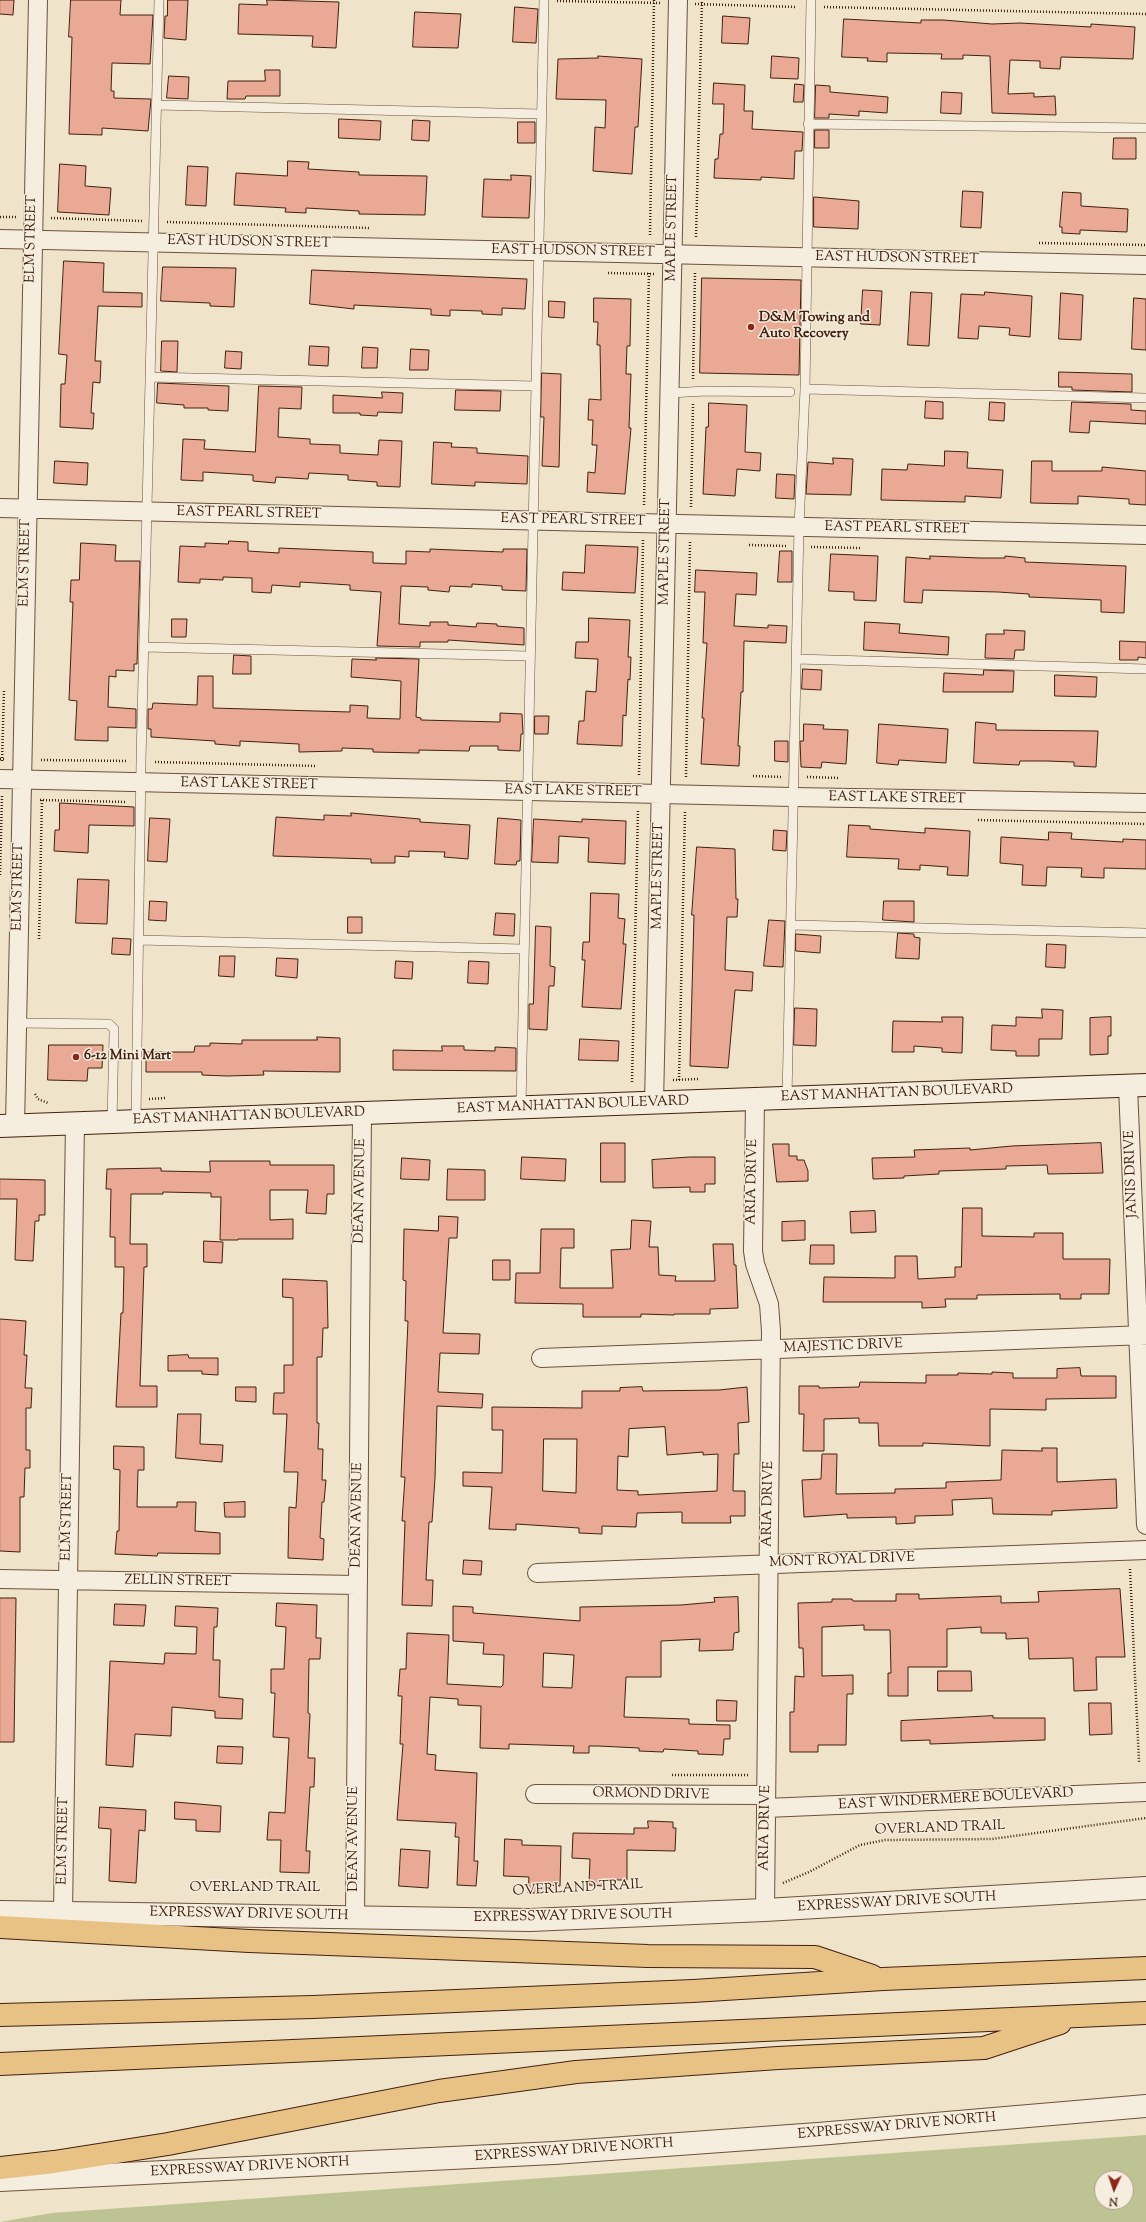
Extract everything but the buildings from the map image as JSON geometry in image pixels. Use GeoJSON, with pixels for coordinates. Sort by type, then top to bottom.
{"type":"FeatureCollection","features":[{"type":"Feature","properties":{"kind":"highway"},"geometry":{"type":"LineString","coordinates":[[0,1927],[249,1941],[648,1956],[815,1957],[882,1979]]}},
{"type":"Feature","properties":{"kind":"highway"},"geometry":{"type":"LineString","coordinates":[[0,2015],[313,2007],[685,1992],[882,1979],[1146,1968]]}},
{"type":"Feature","properties":{"kind":"highway"},"geometry":{"type":"LineString","coordinates":[[0,2064],[1146,2013]]}},
{"type":"Feature","properties":{"kind":"highway"},"geometry":{"type":"LineString","coordinates":[[0,2168],[54,2162],[168,2144],[439,2091],[576,2072],[778,2058],[984,2048],[1084,2016]]}},
{"type":"Feature","properties":{"kind":"street","name":"ELM STREET"},"geometry":{"type":"LineString","coordinates":[[8,1125],[17,1023],[32,217],[38,0]]}},
{"type":"Feature","properties":{"kind":"street","name":"MAPLE STREET"},"geometry":{"type":"LineString","coordinates":[[654,1103],[678,2]]}},
{"type":"Feature","properties":{"kind":"street","name":"EAST HUDSON STREET"},"geometry":{"type":"LineString","coordinates":[[0,238],[1146,265]]}},
{"type":"Feature","properties":{"kind":"street","name":"EAST PEARL STREET"},"geometry":{"type":"LineString","coordinates":[[0,508],[1146,535]]}},
{"type":"Feature","properties":{"kind":"street","name":"EAST LAKE STREET"},"geometry":{"type":"LineString","coordinates":[[1,779],[793,797],[1146,803]]}},
{"type":"Feature","properties":{"kind":"street","name":"EAST MANHATTAN BOULEVARD"},"geometry":{"type":"LineString","coordinates":[[8,1125],[362,1114],[1137,1086]]}},
{"type":"Feature","properties":{"kind":"street","name":"JANIS DRIVE"},"geometry":{"type":"LineString","coordinates":[[1137,1086],[1146,1525]]}},
{"type":"Feature","properties":{"kind":"street","name":"ARIA DRIVE"},"geometry":{"type":"LineString","coordinates":[[755,1100],[753,1251],[755,1264],[769,1304],[771,1350],[765,1910]]}},
{"type":"Feature","properties":{"kind":"street","name":"DEAN AVENUE"},"geometry":{"type":"LineString","coordinates":[[355,1917],[362,1114]]}},
{"type":"Feature","properties":{"kind":"street","name":"ELM STREET"},"geometry":{"type":"LineString","coordinates":[[63,1912],[66,1580],[75,1123]]}},
{"type":"Feature","properties":{"kind":"street","name":"MAJESTIC DRIVE"},"geometry":{"type":"LineString","coordinates":[[541,1358],[1142,1335]]}},
{"type":"Feature","properties":{"kind":"street","name":"MONT ROYAL DRIVE"},"geometry":{"type":"LineString","coordinates":[[537,1573],[1146,1550]]}},
{"type":"Feature","properties":{"kind":"street","name":"ZELLIN STREET"},"geometry":{"type":"LineString","coordinates":[[0,1579],[357,1585]]}},
{"type":"Feature","properties":{"kind":"street","name":"EAST WINDERMERE BOULEVARD"},"geometry":{"type":"LineString","coordinates":[[766,1802],[1146,1792]]}},
{"type":"Feature","properties":{"kind":"street","name":"ORMOND DRIVE"},"geometry":{"type":"LineString","coordinates":[[535,1794],[766,1802]]}},
{"type":"Feature","properties":{"kind":"street","name":"EXPRESSWAY DRIVE SOUTH"},"geometry":{"type":"LineString","coordinates":[[0,1912],[530,1920],[765,1910],[1146,1888]]}},
{"type":"Feature","properties":{"kind":"street","name":"EXPRESSWAY DRIVE NORTH"},"geometry":{"type":"LineString","coordinates":[[0,2180],[562,2152],[818,2134],[1146,2106]]}},
{"type":"Feature","properties":{"kind":"lane"},"geometry":{"type":"LineString","coordinates":[[136,1121],[141,782],[159,0]]}},
{"type":"Feature","properties":{"kind":"lane"},"geometry":{"type":"LineString","coordinates":[[521,1108],[526,791],[544,0]]}},
{"type":"Feature","properties":{"kind":"lane"},"geometry":{"type":"LineString","coordinates":[[787,1098],[799,527],[805,389],[811,4]]}},
{"type":"Feature","properties":{"kind":"lane"},"geometry":{"type":"LineString","coordinates":[[156,105],[541,114]]}},
{"type":"Feature","properties":{"kind":"lane"},"geometry":{"type":"LineString","coordinates":[[808,124],[1146,128]]}},
{"type":"Feature","properties":{"kind":"lane"},"geometry":{"type":"LineString","coordinates":[[150,377],[535,386]]}},
{"type":"Feature","properties":{"kind":"lane"},"geometry":{"type":"LineString","coordinates":[[805,389],[1146,398]]}},
{"type":"Feature","properties":{"kind":"lane"},"geometry":{"type":"LineString","coordinates":[[670,393],[706,391],[790,392]]}},
{"type":"Feature","properties":{"kind":"lane"},"geometry":{"type":"LineString","coordinates":[[144,647],[529,656]]}},
{"type":"Feature","properties":{"kind":"lane"},"geometry":{"type":"LineString","coordinates":[[796,659],[1146,668]]}},
{"type":"Feature","properties":{"kind":"lane"},"geometry":{"type":"LineString","coordinates":[[791,925],[1146,933]]}},
{"type":"Feature","properties":{"kind":"lane"},"geometry":{"type":"LineString","coordinates":[[138,940],[523,949]]}},
{"type":"Feature","properties":{"kind":"lane"},"geometry":{"type":"LineString","coordinates":[[17,1023],[109,1024],[112,1026],[114,1033],[112,1122]]}},
{"type":"Feature","properties":{"kind":"path"},"geometry":{"type":"LineString","coordinates":[[544,0],[811,4],[1146,14]]}},
{"type":"Feature","properties":{"kind":"path"},"geometry":{"type":"LineString","coordinates":[[0,217],[373,228]]}},
{"type":"Feature","properties":{"kind":"path"},"geometry":{"type":"LineString","coordinates":[[642,235],[704,236]]}},
{"type":"Feature","properties":{"kind":"path"},"geometry":{"type":"LineString","coordinates":[[1035,243],[1146,245]]}},
{"type":"Feature","properties":{"kind":"path"},"geometry":{"type":"LineString","coordinates":[[0,875],[2,759]]}},
{"type":"Feature","properties":{"kind":"path"},"geometry":{"type":"LineString","coordinates":[[39,943],[42,760]]}},
{"type":"Feature","properties":{"kind":"path"},"geometry":{"type":"LineString","coordinates":[[624,1082],[702,1079]]}},
{"type":"Feature","properties":{"kind":"path"},"geometry":{"type":"LineString","coordinates":[[35,1088],[35,1095],[38,1099],[47,1103],[54,1102]]}},
{"type":"Feature","properties":{"kind":"path"},"geometry":{"type":"LineString","coordinates":[[136,1099],[168,1098]]}},
{"type":"Feature","properties":{"kind":"path"},"geometry":{"type":"LineString","coordinates":[[1130,1569],[1139,1762]]}},
{"type":"Feature","properties":{"kind":"path","name":"OVERLAND TRAIL"},"geometry":{"type":"LineString","coordinates":[[765,1887],[790,1881],[868,1842],[885,1840],[992,1839],[1146,1818]]}},
{"type":"Feature","properties":{"kind":"green space"},"geometry":{"type":"Polygon","coordinates":[[[1146,2135],[1146,2222],[0,2222],[52,2213],[1146,2135]]]}},
{"type":"Feature","properties":{"kind":"place","name":"D&M Towing and Auto Recovery"},"geometry":{"type":"Point","coordinates":[751,327]}},
{"type":"Feature","properties":{"kind":"place","name":"6-12 Mini Mart"},"geometry":{"type":"Point","coordinates":[76,1057]}}]}
